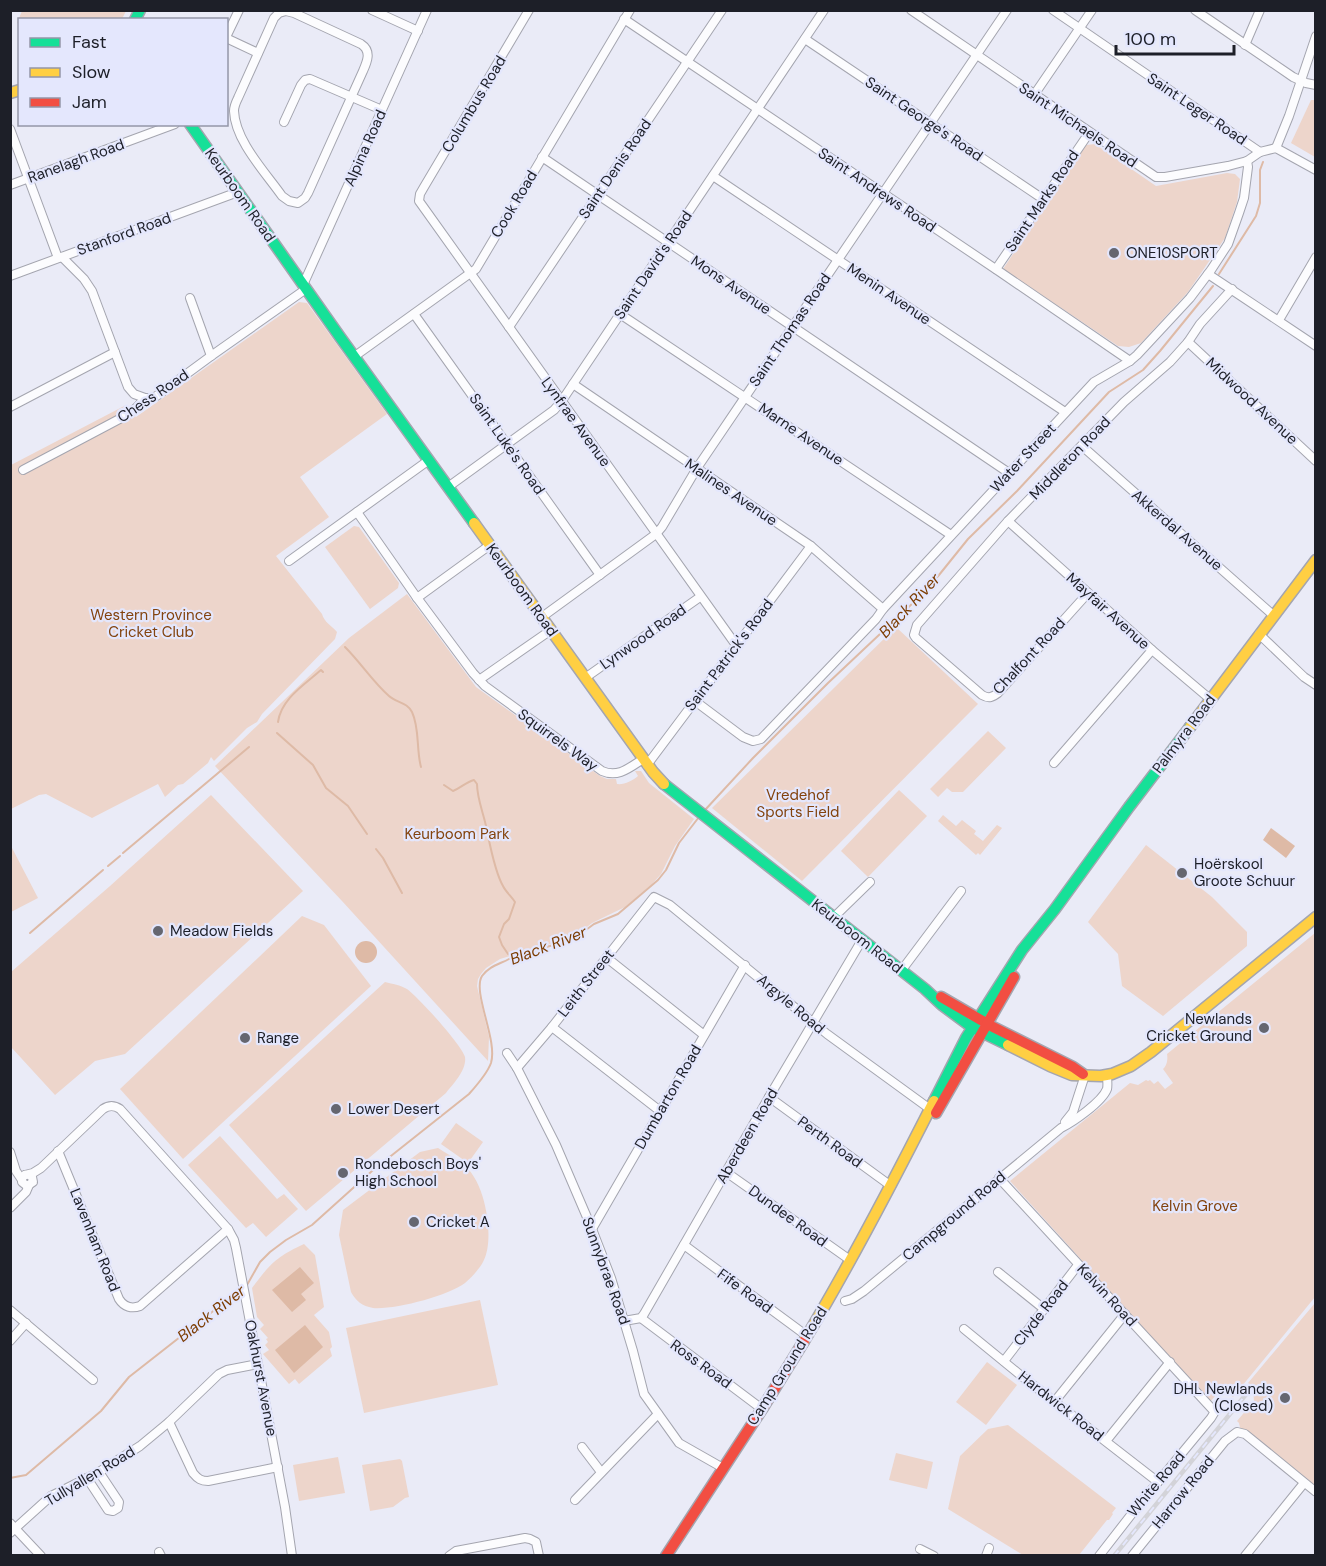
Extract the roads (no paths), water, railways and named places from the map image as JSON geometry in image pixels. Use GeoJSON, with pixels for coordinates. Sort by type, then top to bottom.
{"type":"FeatureCollection","features":[{"type":"Feature","properties":{"kind":"main road","name":"Keurboom Road"},"geometry":{"type":"LineString","coordinates":[[191,126],[645,762],[666,786],[925,989],[942,1005],[980,1025]]}},
{"type":"Feature","properties":{"kind":"main road","name":"Palmyra Road"},"geometry":{"type":"LineString","coordinates":[[980,1025],[1022,950],[1316,560]]}},
{"type":"Feature","properties":{"kind":"main road"},"geometry":{"type":"LineString","coordinates":[[980,1025],[1073,1067],[1084,1075],[1107,1075],[1131,1066],[1151,1052],[1316,917]]}},
{"type":"Feature","properties":{"kind":"main road","name":"Camp Ground Road"},"geometry":{"type":"LineString","coordinates":[[666,1556],[807,1336],[891,1186],[930,1108],[980,1025]]}},
{"type":"Feature","properties":{"kind":"main road","name":"Camp Ground Road"},"geometry":{"type":"LineString","coordinates":[[899,1171],[944,1101],[980,1025]]}},
{"type":"Feature","properties":{"kind":"street"},"geometry":{"type":"LineString","coordinates":[[228,33],[238,10]]}},
{"type":"Feature","properties":{"kind":"street"},"geometry":{"type":"LineString","coordinates":[[372,10],[418,31]]}},
{"type":"Feature","properties":{"kind":"street","name":"Alpina Road"},"geometry":{"type":"LineString","coordinates":[[305,287],[427,10]]}},
{"type":"Feature","properties":{"kind":"street","name":"Columbus Road"},"geometry":{"type":"LineString","coordinates":[[419,197],[529,10]]}},
{"type":"Feature","properties":{"kind":"street","name":"Cook Road"},"geometry":{"type":"LineString","coordinates":[[355,357],[470,273],[478,264],[630,10]]}},
{"type":"Feature","properties":{"kind":"street","name":"Saint Denis Road"},"geometry":{"type":"LineString","coordinates":[[509,327],[722,10]]}},
{"type":"Feature","properties":{"kind":"street","name":"Saint David's Road"},"geometry":{"type":"LineString","coordinates":[[448,487],[554,410],[561,402],[824,10]]}},
{"type":"Feature","properties":{"kind":"street","name":"Saint Michaels Road"},"geometry":{"type":"LineString","coordinates":[[911,10],[1147,172],[1158,177],[1247,161],[1260,152]]}},
{"type":"Feature","properties":{"kind":"street","name":"Saint Thomas Road"},"geometry":{"type":"LineString","coordinates":[[542,617],[657,534],[744,397],[1007,10]]}},
{"type":"Feature","properties":{"kind":"street","name":"Saint Leger Road"},"geometry":{"type":"LineString","coordinates":[[1053,10],[1260,152],[1276,148]]}},
{"type":"Feature","properties":{"kind":"street"},"geometry":{"type":"LineString","coordinates":[[1034,95],[1092,10]]}},
{"type":"Feature","properties":{"kind":"street"},"geometry":{"type":"LineString","coordinates":[[1195,10],[1300,81],[1316,85]]}},
{"type":"Feature","properties":{"kind":"street"},"geometry":{"type":"LineString","coordinates":[[1245,45],[1260,10]]}},
{"type":"Feature","properties":{"kind":"street"},"geometry":{"type":"LineString","coordinates":[[282,12],[294,13],[361,44],[367,49],[367,60],[352,97],[308,193],[302,201],[294,203],[282,196],[249,151],[236,123],[235,106],[257,55],[274,18],[282,12]]}},
{"type":"Feature","properties":{"kind":"street","name":"Saint Andrews Road"},"geometry":{"type":"LineString","coordinates":[[624,20],[1130,361]]}},
{"type":"Feature","properties":{"kind":"street"},"geometry":{"type":"LineString","coordinates":[[1316,36],[1276,148],[1316,170]]}},
{"type":"Feature","properties":{"kind":"street"},"geometry":{"type":"LineString","coordinates":[[228,39],[257,55]]}},
{"type":"Feature","properties":{"kind":"street","name":"Saint George's Road"},"geometry":{"type":"LineString","coordinates":[[805,39],[1043,199]]}},
{"type":"Feature","properties":{"kind":"street"},"geometry":{"type":"LineString","coordinates":[[228,45],[257,55]]}},
{"type":"Feature","properties":{"kind":"street"},"geometry":{"type":"LineString","coordinates":[[284,122],[301,85],[308,79],[382,110]]}},
{"type":"Feature","properties":{"kind":"street","name":"Ranelagh Road"},"geometry":{"type":"LineString","coordinates":[[10,185],[170,126]]}},
{"type":"Feature","properties":{"kind":"street"},"geometry":{"type":"LineString","coordinates":[[10,129],[60,257],[89,286],[130,389],[136,395],[145,398]]}},
{"type":"Feature","properties":{"kind":"street","name":"Saint Marks Road"},"geometry":{"type":"LineString","coordinates":[[996,269],[1089,132]]}},
{"type":"Feature","properties":{"kind":"street","name":"Mons Avenue"},"geometry":{"type":"LineString","coordinates":[[542,157],[1009,473]]}},
{"type":"Feature","properties":{"kind":"street","name":"Water Street"},"geometry":{"type":"LineString","coordinates":[[695,701],[743,737],[753,741],[761,739],[876,619],[1097,379],[1130,361],[1190,298],[1228,244],[1239,213],[1248,167],[1247,161]]}},
{"type":"Feature","properties":{"kind":"street","name":"Menin Avenue"},"geometry":{"type":"LineString","coordinates":[[714,176],[1065,412]]}},
{"type":"Feature","properties":{"kind":"street","name":"Stanford Road"},"geometry":{"type":"LineString","coordinates":[[10,276],[238,192]]}},
{"type":"Feature","properties":{"kind":"street","name":"Lynfrae Avenue"},"geometry":{"type":"LineString","coordinates":[[419,197],[423,206],[561,402],[736,645]]}},
{"type":"Feature","properties":{"kind":"street"},"geometry":{"type":"LineString","coordinates":[[1279,320],[1316,257]]}},
{"type":"Feature","properties":{"kind":"street"},"geometry":{"type":"LineString","coordinates":[[1208,274],[1316,346]]}},
{"type":"Feature","properties":{"kind":"street","name":"Chess Road"},"geometry":{"type":"LineString","coordinates":[[23,470],[127,415],[145,398],[158,395],[305,287]]}},
{"type":"Feature","properties":{"kind":"street","name":"Middleton Road"},"geometry":{"type":"LineString","coordinates":[[914,633],[917,624],[1008,522],[1124,402],[1164,368],[1232,289]]}},
{"type":"Feature","properties":{"kind":"street"},"geometry":{"type":"LineString","coordinates":[[190,298],[211,356]]}},
{"type":"Feature","properties":{"kind":"street","name":"Saint Luke's Road"},"geometry":{"type":"LineString","coordinates":[[414,314],[600,575]]}},
{"type":"Feature","properties":{"kind":"street","name":"Marne Avenue"},"geometry":{"type":"LineString","coordinates":[[620,314],[951,535]]}},
{"type":"Feature","properties":{"kind":"street","name":"Midwood Avenue"},"geometry":{"type":"LineString","coordinates":[[1188,342],[1316,461]]}},
{"type":"Feature","properties":{"kind":"street"},"geometry":{"type":"LineString","coordinates":[[10,407],[115,352]]}},
{"type":"Feature","properties":{"kind":"street","name":"Malines Avenue"},"geometry":{"type":"LineString","coordinates":[[573,384],[811,546],[883,609]]}},
{"type":"Feature","properties":{"kind":"street","name":"Akkerdal Avenue"},"geometry":{"type":"LineString","coordinates":[[1082,446],[1274,615]]}},
{"type":"Feature","properties":{"kind":"street"},"geometry":{"type":"LineString","coordinates":[[289,561],[429,460]]}},
{"type":"Feature","properties":{"kind":"street","name":"Squirrels Way"},"geometry":{"type":"LineString","coordinates":[[357,512],[417,598],[479,680],[602,771],[610,774],[620,773],[645,762]]}},
{"type":"Feature","properties":{"kind":"street","name":"Mayfair Avenue"},"geometry":{"type":"LineString","coordinates":[[1008,522],[1210,699]]}},
{"type":"Feature","properties":{"kind":"street"},"geometry":{"type":"LineString","coordinates":[[417,598],[490,545]]}},
{"type":"Feature","properties":{"kind":"street","name":"Saint Patrick's Road"},"geometry":{"type":"LineString","coordinates":[[645,762],[695,701],[811,546]]}},
{"type":"Feature","properties":{"kind":"street","name":"Chalfont Road"},"geometry":{"type":"LineString","coordinates":[[914,633],[916,638],[982,696],[992,697],[1001,690],[1088,593]]}},
{"type":"Feature","properties":{"kind":"street","name":"Lynwood Road"},"geometry":{"type":"LineString","coordinates":[[585,678],[700,597]]}},
{"type":"Feature","properties":{"kind":"street"},"geometry":{"type":"LineString","coordinates":[[479,680],[551,630]]}},
{"type":"Feature","properties":{"kind":"street"},"geometry":{"type":"LineString","coordinates":[[1258,634],[1304,677],[1316,685]]}},
{"type":"Feature","properties":{"kind":"street"},"geometry":{"type":"LineString","coordinates":[[1054,763],[1152,650]]}},
{"type":"Feature","properties":{"kind":"street"},"geometry":{"type":"LineString","coordinates":[[833,918],[870,882]]}},
{"type":"Feature","properties":{"kind":"street"},"geometry":{"type":"LineString","coordinates":[[901,971],[961,891]]}},
{"type":"Feature","properties":{"kind":"street","name":"Leith Street"},"geometry":{"type":"LineString","coordinates":[[517,1068],[654,897]]}},
{"type":"Feature","properties":{"kind":"street","name":"Argyle Road"},"geometry":{"type":"LineString","coordinates":[[654,897],[670,905],[813,1023],[930,1108]]}},
{"type":"Feature","properties":{"kind":"street","name":"Aberdeen Road"},"geometry":{"type":"LineString","coordinates":[[640,1318],[862,940]]}},
{"type":"Feature","properties":{"kind":"street"},"geometry":{"type":"LineString","coordinates":[[607,958],[704,1035]]}},
{"type":"Feature","properties":{"kind":"street","name":"Dumbarton Road"},"geometry":{"type":"LineString","coordinates":[[592,1229],[745,965]]}},
{"type":"Feature","properties":{"kind":"street"},"geometry":{"type":"LineString","coordinates":[[552,1027],[660,1111]]}},
{"type":"Feature","properties":{"kind":"street","name":"Sunnybrae Road"},"geometry":{"type":"LineString","coordinates":[[507,1053],[556,1145],[592,1229],[611,1278],[644,1394],[683,1446],[723,1468]]}},
{"type":"Feature","properties":{"kind":"street","name":"Campground Road"},"geometry":{"type":"LineString","coordinates":[[845,1301],[864,1291],[1061,1128],[1074,1112],[1084,1075]]}},
{"type":"Feature","properties":{"kind":"street","name":"Campground Road"},"geometry":{"type":"LineString","coordinates":[[1061,1128],[1070,1124],[1100,1099],[1107,1089],[1107,1075]]}},
{"type":"Feature","properties":{"kind":"street","name":"Perth Road"},"geometry":{"type":"LineString","coordinates":[[769,1098],[891,1186]]}},
{"type":"Feature","properties":{"kind":"street","name":"Oakhurst Avenue"},"geometry":{"type":"LineString","coordinates":[[58,1151],[103,1109],[115,1106],[228,1229],[237,1248],[278,1467],[292,1556]]}},
{"type":"Feature","properties":{"kind":"street"},"geometry":{"type":"LineString","coordinates":[[10,1208],[26,1192],[27,1180],[58,1151]]}},
{"type":"Feature","properties":{"kind":"street","name":"Lavenham Road"},"geometry":{"type":"LineString","coordinates":[[58,1151],[119,1299],[130,1308],[140,1306],[228,1229]]}},
{"type":"Feature","properties":{"kind":"street"},"geometry":{"type":"LineString","coordinates":[[10,1152],[16,1171],[27,1180]]}},
{"type":"Feature","properties":{"kind":"street","name":"Dundee Road"},"geometry":{"type":"LineString","coordinates":[[726,1172],[850,1260]]}},
{"type":"Feature","properties":{"kind":"street","name":"Kelvin Road"},"geometry":{"type":"LineString","coordinates":[[999,1178],[1211,1406],[1214,1413]]}},
{"type":"Feature","properties":{"kind":"street","name":"Fife Road"},"geometry":{"type":"LineString","coordinates":[[684,1245],[807,1336]]}},
{"type":"Feature","properties":{"kind":"street","name":"Clyde Road"},"geometry":{"type":"LineString","coordinates":[[1004,1361],[1078,1264]]}},
{"type":"Feature","properties":{"kind":"street"},"geometry":{"type":"LineString","coordinates":[[998,1272],[1044,1309]]}},
{"type":"Feature","properties":{"kind":"street"},"geometry":{"type":"LineString","coordinates":[[10,1310],[93,1380]]}},
{"type":"Feature","properties":{"kind":"street"},"geometry":{"type":"LineString","coordinates":[[1055,1401],[1125,1314]]}},
{"type":"Feature","properties":{"kind":"street"},"geometry":{"type":"LineString","coordinates":[[624,1321],[640,1318]]}},
{"type":"Feature","properties":{"kind":"street","name":"Ross Road"},"geometry":{"type":"LineString","coordinates":[[640,1318],[762,1408]]}},
{"type":"Feature","properties":{"kind":"street"},"geometry":{"type":"LineString","coordinates":[[10,1341],[26,1323]]}},
{"type":"Feature","properties":{"kind":"street","name":"Hardwick Road"},"geometry":{"type":"LineString","coordinates":[[964,1329],[1158,1482]]}},
{"type":"Feature","properties":{"kind":"street"},"geometry":{"type":"LineString","coordinates":[[1106,1441],[1170,1362]]}},
{"type":"Feature","properties":{"kind":"street","name":"Tullyallen Road"},"geometry":{"type":"LineString","coordinates":[[12,1528],[51,1496],[99,1472],[140,1446],[219,1374],[227,1370],[258,1364]]}},
{"type":"Feature","properties":{"kind":"street","name":"White Road"},"geometry":{"type":"LineString","coordinates":[[1099,1556],[1214,1413]]}},
{"type":"Feature","properties":{"kind":"street"},"geometry":{"type":"LineString","coordinates":[[576,1500],[658,1414]]}},
{"type":"Feature","properties":{"kind":"street"},"geometry":{"type":"LineString","coordinates":[[169,1422],[193,1473],[202,1481],[278,1467]]}},
{"type":"Feature","properties":{"kind":"street","name":"Harrow Road"},"geometry":{"type":"LineString","coordinates":[[1132,1556],[1232,1434],[1237,1432],[1245,1434],[1304,1483]]}},
{"type":"Feature","properties":{"kind":"street"},"geometry":{"type":"LineString","coordinates":[[582,1447],[601,1472]]}},
{"type":"Feature","properties":{"kind":"street"},"geometry":{"type":"LineString","coordinates":[[87,1478],[108,1510],[115,1510],[119,1502],[99,1472]]}},
{"type":"Feature","properties":{"kind":"street"},"geometry":{"type":"LineString","coordinates":[[1245,1556],[1304,1483],[1316,1492]]}},
{"type":"Feature","properties":{"kind":"street"},"geometry":{"type":"LineString","coordinates":[[12,1528],[41,1556]]}},
{"type":"Feature","properties":{"kind":"street"},"geometry":{"type":"LineString","coordinates":[[449,1556],[456,1551],[525,1538],[536,1542],[539,1556]]}},
{"type":"Feature","properties":{"kind":"street"},"geometry":{"type":"LineString","coordinates":[[920,1549],[934,1556]]}},
{"type":"Feature","properties":{"kind":"waterway","name":"Black River"},"geometry":{"type":"LineString","coordinates":[[1219,274],[1256,216],[1260,203],[1260,170],[1263,162]]}},
{"type":"Feature","properties":{"kind":"waterway","name":"Black River"},"geometry":{"type":"LineString","coordinates":[[705,810],[828,683],[915,601],[968,539],[1017,491],[1109,392],[1143,370],[1213,286]]}},
{"type":"Feature","properties":{"kind":"waterway"},"geometry":{"type":"LineString","coordinates":[[345,647],[383,691],[407,706],[412,712],[416,725],[421,767]]}},
{"type":"Feature","properties":{"kind":"waterway"},"geometry":{"type":"LineString","coordinates":[[278,722],[288,699],[321,670],[323,672]]}},
{"type":"Feature","properties":{"kind":"waterway"},"geometry":{"type":"LineString","coordinates":[[277,733],[313,765],[326,788],[348,806],[367,834]]}},
{"type":"Feature","properties":{"kind":"waterway"},"geometry":{"type":"LineString","coordinates":[[123,853],[249,747]]}},
{"type":"Feature","properties":{"kind":"waterway"},"geometry":{"type":"LineString","coordinates":[[444,785],[453,791],[474,780],[477,784],[497,872],[504,888],[515,902],[499,937],[508,954]]}},
{"type":"Feature","properties":{"kind":"waterway","name":"Black River"},"geometry":{"type":"LineString","coordinates":[[247,1285],[260,1262],[270,1252],[312,1225],[372,1171],[469,1094],[482,1079],[491,1063],[492,1053],[480,993],[482,976],[491,968],[509,959],[575,938],[594,924],[618,914],[658,880],[666,870],[679,843],[699,817]]}},
{"type":"Feature","properties":{"kind":"waterway"},"geometry":{"type":"LineString","coordinates":[[376,849],[402,893]]}},
{"type":"Feature","properties":{"kind":"waterway"},"geometry":{"type":"LineString","coordinates":[[108,866],[120,856]]}},
{"type":"Feature","properties":{"kind":"waterway"},"geometry":{"type":"LineString","coordinates":[[30,933],[103,870]]}},
{"type":"Feature","properties":{"kind":"waterway","name":"Black River"},"geometry":{"type":"LineString","coordinates":[[10,1478],[26,1475],[101,1411],[129,1377],[240,1290]]}},
{"type":"Feature","properties":{"kind":"railway"},"geometry":{"type":"LineString","coordinates":[[1114,1556],[1252,1387]]}},
{"type":"Feature","properties":{"kind":"place","name":"ONE10SPORT"},"geometry":{"type":"Point","coordinates":[1114,253]}},
{"type":"Feature","properties":{"kind":"place","name":"Hoërskool Groote Schuur"},"geometry":{"type":"Point","coordinates":[1182,873]}},
{"type":"Feature","properties":{"kind":"place","name":"Meadow Fields"},"geometry":{"type":"Point","coordinates":[158,931]}},
{"type":"Feature","properties":{"kind":"place","name":"Newlands Cricket Ground"},"geometry":{"type":"Point","coordinates":[1264,1028]}},
{"type":"Feature","properties":{"kind":"place","name":"Range"},"geometry":{"type":"Point","coordinates":[245,1038]}},
{"type":"Feature","properties":{"kind":"place","name":"Lower Desert"},"geometry":{"type":"Point","coordinates":[336,1109]}},
{"type":"Feature","properties":{"kind":"place","name":"Rondebosch Boys' High School"},"geometry":{"type":"Point","coordinates":[343,1173]}},
{"type":"Feature","properties":{"kind":"place","name":"Cricket A"},"geometry":{"type":"Point","coordinates":[414,1222]}},
{"type":"Feature","properties":{"kind":"place","name":"DHL Newlands (Closed)"},"geometry":{"type":"Point","coordinates":[1285,1398]}},
{"type":"Feature","properties":{"kind":"park label","name":"Western Province Cricket Club"},"geometry":{"type":"Point","coordinates":[151,624]}},
{"type":"Feature","properties":{"kind":"park label","name":"Vredehof Sports Field"},"geometry":{"type":"Point","coordinates":[798,804]}},
{"type":"Feature","properties":{"kind":"park label","name":"Keurboom Park"},"geometry":{"type":"Point","coordinates":[457,834]}},
{"type":"Feature","properties":{"kind":"park label","name":"Kelvin Grove"},"geometry":{"type":"Point","coordinates":[1195,1206]}}]}
